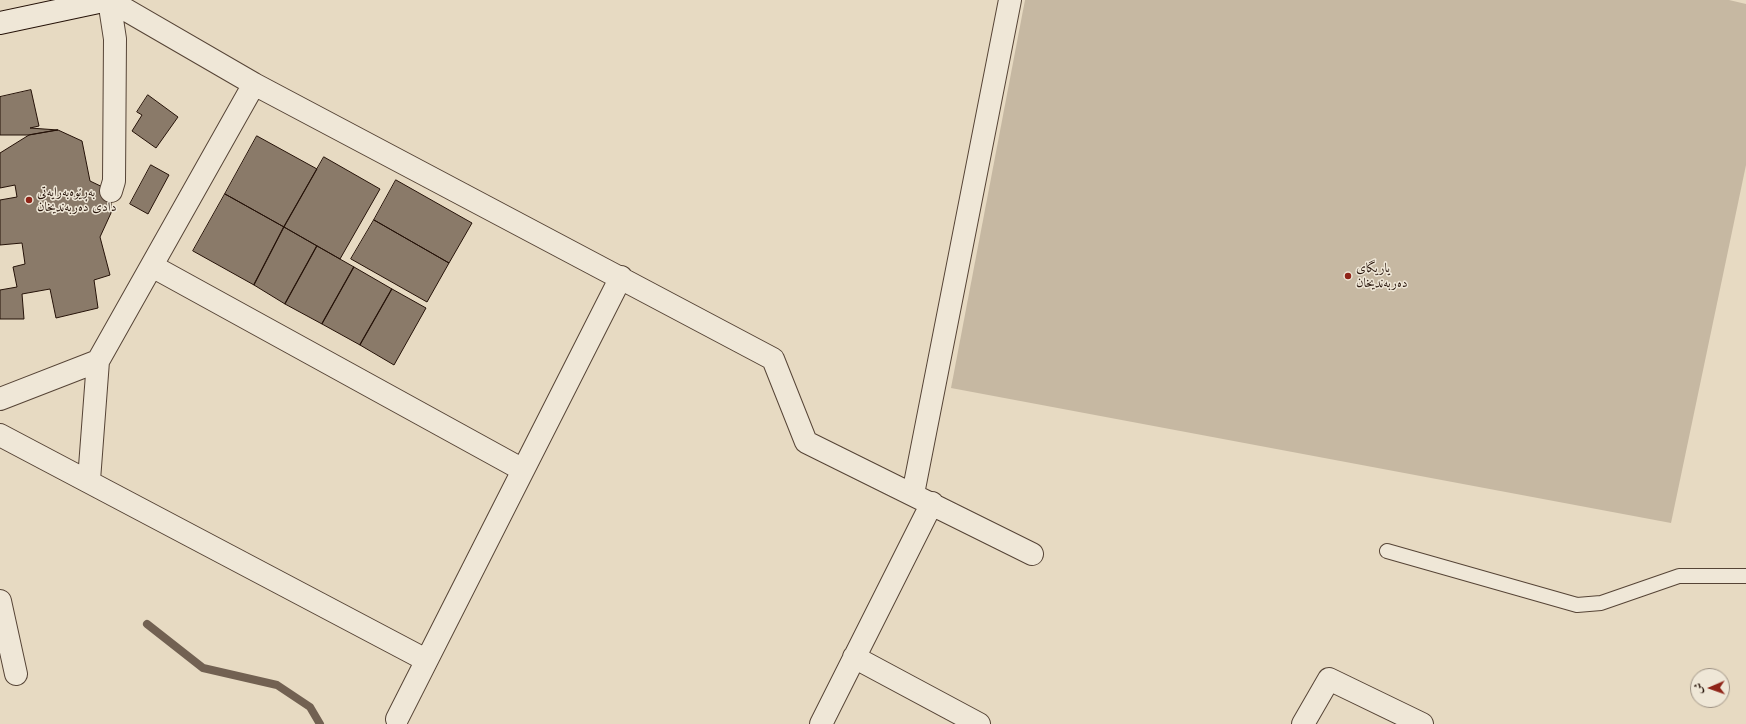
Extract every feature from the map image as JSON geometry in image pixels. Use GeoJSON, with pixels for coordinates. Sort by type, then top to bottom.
{"type":"FeatureCollection","features":[{"type":"Feature","properties":{"kind":"street"},"geometry":{"type":"LineString","coordinates":[[0,24],[109,0],[254,84],[621,277],[773,359],[806,442],[922,498],[1032,554]]}},
{"type":"Feature","properties":{"kind":"street"},"geometry":{"type":"LineString","coordinates":[[109,0],[115,39],[114,181],[111,192]]}},
{"type":"Feature","properties":{"kind":"street"},"geometry":{"type":"LineString","coordinates":[[821,724],[854,657],[922,498],[1010,0]]}},
{"type":"Feature","properties":{"kind":"street"},"geometry":{"type":"LineString","coordinates":[[89,480],[98,362],[254,84]]}},
{"type":"Feature","properties":{"kind":"street"},"geometry":{"type":"LineString","coordinates":[[152,266],[523,470]]}},
{"type":"Feature","properties":{"kind":"street"},"geometry":{"type":"LineString","coordinates":[[397,719],[621,277]]}},
{"type":"Feature","properties":{"kind":"street"},"geometry":{"type":"LineString","coordinates":[[0,399],[98,362]]}},
{"type":"Feature","properties":{"kind":"street"},"geometry":{"type":"LineString","coordinates":[[0,435],[89,480],[426,660]]}},
{"type":"Feature","properties":{"kind":"street"},"geometry":{"type":"LineString","coordinates":[[0,601],[16,674],[0,668]]}},
{"type":"Feature","properties":{"kind":"street"},"geometry":{"type":"LineString","coordinates":[[854,657],[979,724]]}},
{"type":"Feature","properties":{"kind":"street"},"geometry":{"type":"LineString","coordinates":[[1304,724],[1329,679],[1422,724]]}},
{"type":"Feature","properties":{"kind":"lane"},"geometry":{"type":"LineString","coordinates":[[1387,550],[1577,605],[1601,603],[1679,576],[1746,576]]}},
{"type":"Feature","properties":{"kind":"shaded area","name":"یاریگاى ده‌ربه‌ندیخان"},"geometry":{"type":"Polygon","coordinates":[[[1025,0],[1729,0],[1746,4],[1746,165],[1671,523],[951,388],[1025,0]]]}},
{"type":"Feature","properties":{"kind":"building"},"geometry":{"type":"Polygon","coordinates":[[[31,90],[39,126],[30,128],[58,130],[29,135],[0,135],[0,97],[31,90]]]}},
{"type":"Feature","properties":{"kind":"building"},"geometry":{"type":"Polygon","coordinates":[[[148,95],[178,117],[156,148],[132,131],[142,115],[137,112],[148,95]]]}},
{"type":"Feature","properties":{"kind":"building"},"geometry":{"type":"Polygon","coordinates":[[[58,130],[82,141],[90,181],[111,191],[111,213],[100,237],[110,275],[94,280],[98,308],[56,318],[50,289],[22,294],[24,319],[0,319],[0,290],[17,287],[13,267],[25,264],[22,243],[0,245],[0,200],[17,197],[15,185],[0,188],[0,153],[29,135],[58,130]]]}},
{"type":"Feature","properties":{"kind":"building"},"geometry":{"type":"Polygon","coordinates":[[[257,136],[317,169],[284,227],[225,194],[257,136]]]}},
{"type":"Feature","properties":{"kind":"building"},"geometry":{"type":"Polygon","coordinates":[[[324,157],[380,189],[340,259],[284,227],[324,157]]]}},
{"type":"Feature","properties":{"kind":"building"},"geometry":{"type":"Polygon","coordinates":[[[151,165],[169,175],[148,214],[130,204],[151,165]]]}},
{"type":"Feature","properties":{"kind":"building"},"geometry":{"type":"Polygon","coordinates":[[[396,180],[472,223],[449,263],[374,220],[396,180]]]}},
{"type":"Feature","properties":{"kind":"building"},"geometry":{"type":"Polygon","coordinates":[[[225,194],[284,227],[254,285],[193,251],[225,194]]]}},
{"type":"Feature","properties":{"kind":"building"},"geometry":{"type":"Polygon","coordinates":[[[374,220],[449,263],[427,302],[351,259],[374,220]]]}},
{"type":"Feature","properties":{"kind":"building"},"geometry":{"type":"Polygon","coordinates":[[[284,227],[317,246],[285,304],[254,285],[284,227]]]}},
{"type":"Feature","properties":{"kind":"building"},"geometry":{"type":"Polygon","coordinates":[[[317,246],[354,267],[322,324],[285,304],[317,246]]]}},
{"type":"Feature","properties":{"kind":"building"},"geometry":{"type":"Polygon","coordinates":[[[354,267],[392,289],[360,345],[322,324],[354,267]]]}},
{"type":"Feature","properties":{"kind":"building"},"geometry":{"type":"Polygon","coordinates":[[[392,289],[426,308],[394,365],[360,345],[392,289]]]}},
{"type":"Feature","properties":{"kind":"waterway"},"geometry":{"type":"LineString","coordinates":[[147,624],[203,668],[277,685],[310,707],[320,724]]}},
{"type":"Feature","properties":{"kind":"place","name":"به‌ڕێوه‌به‌رایه‌تى دادى ده‌ربه‌ندیخان"},"geometry":{"type":"Point","coordinates":[29,200]}},
{"type":"Feature","properties":{"kind":"place","name":"یاریگاى ده‌ربه‌ندیخان"},"geometry":{"type":"Point","coordinates":[1348,276]}}]}
